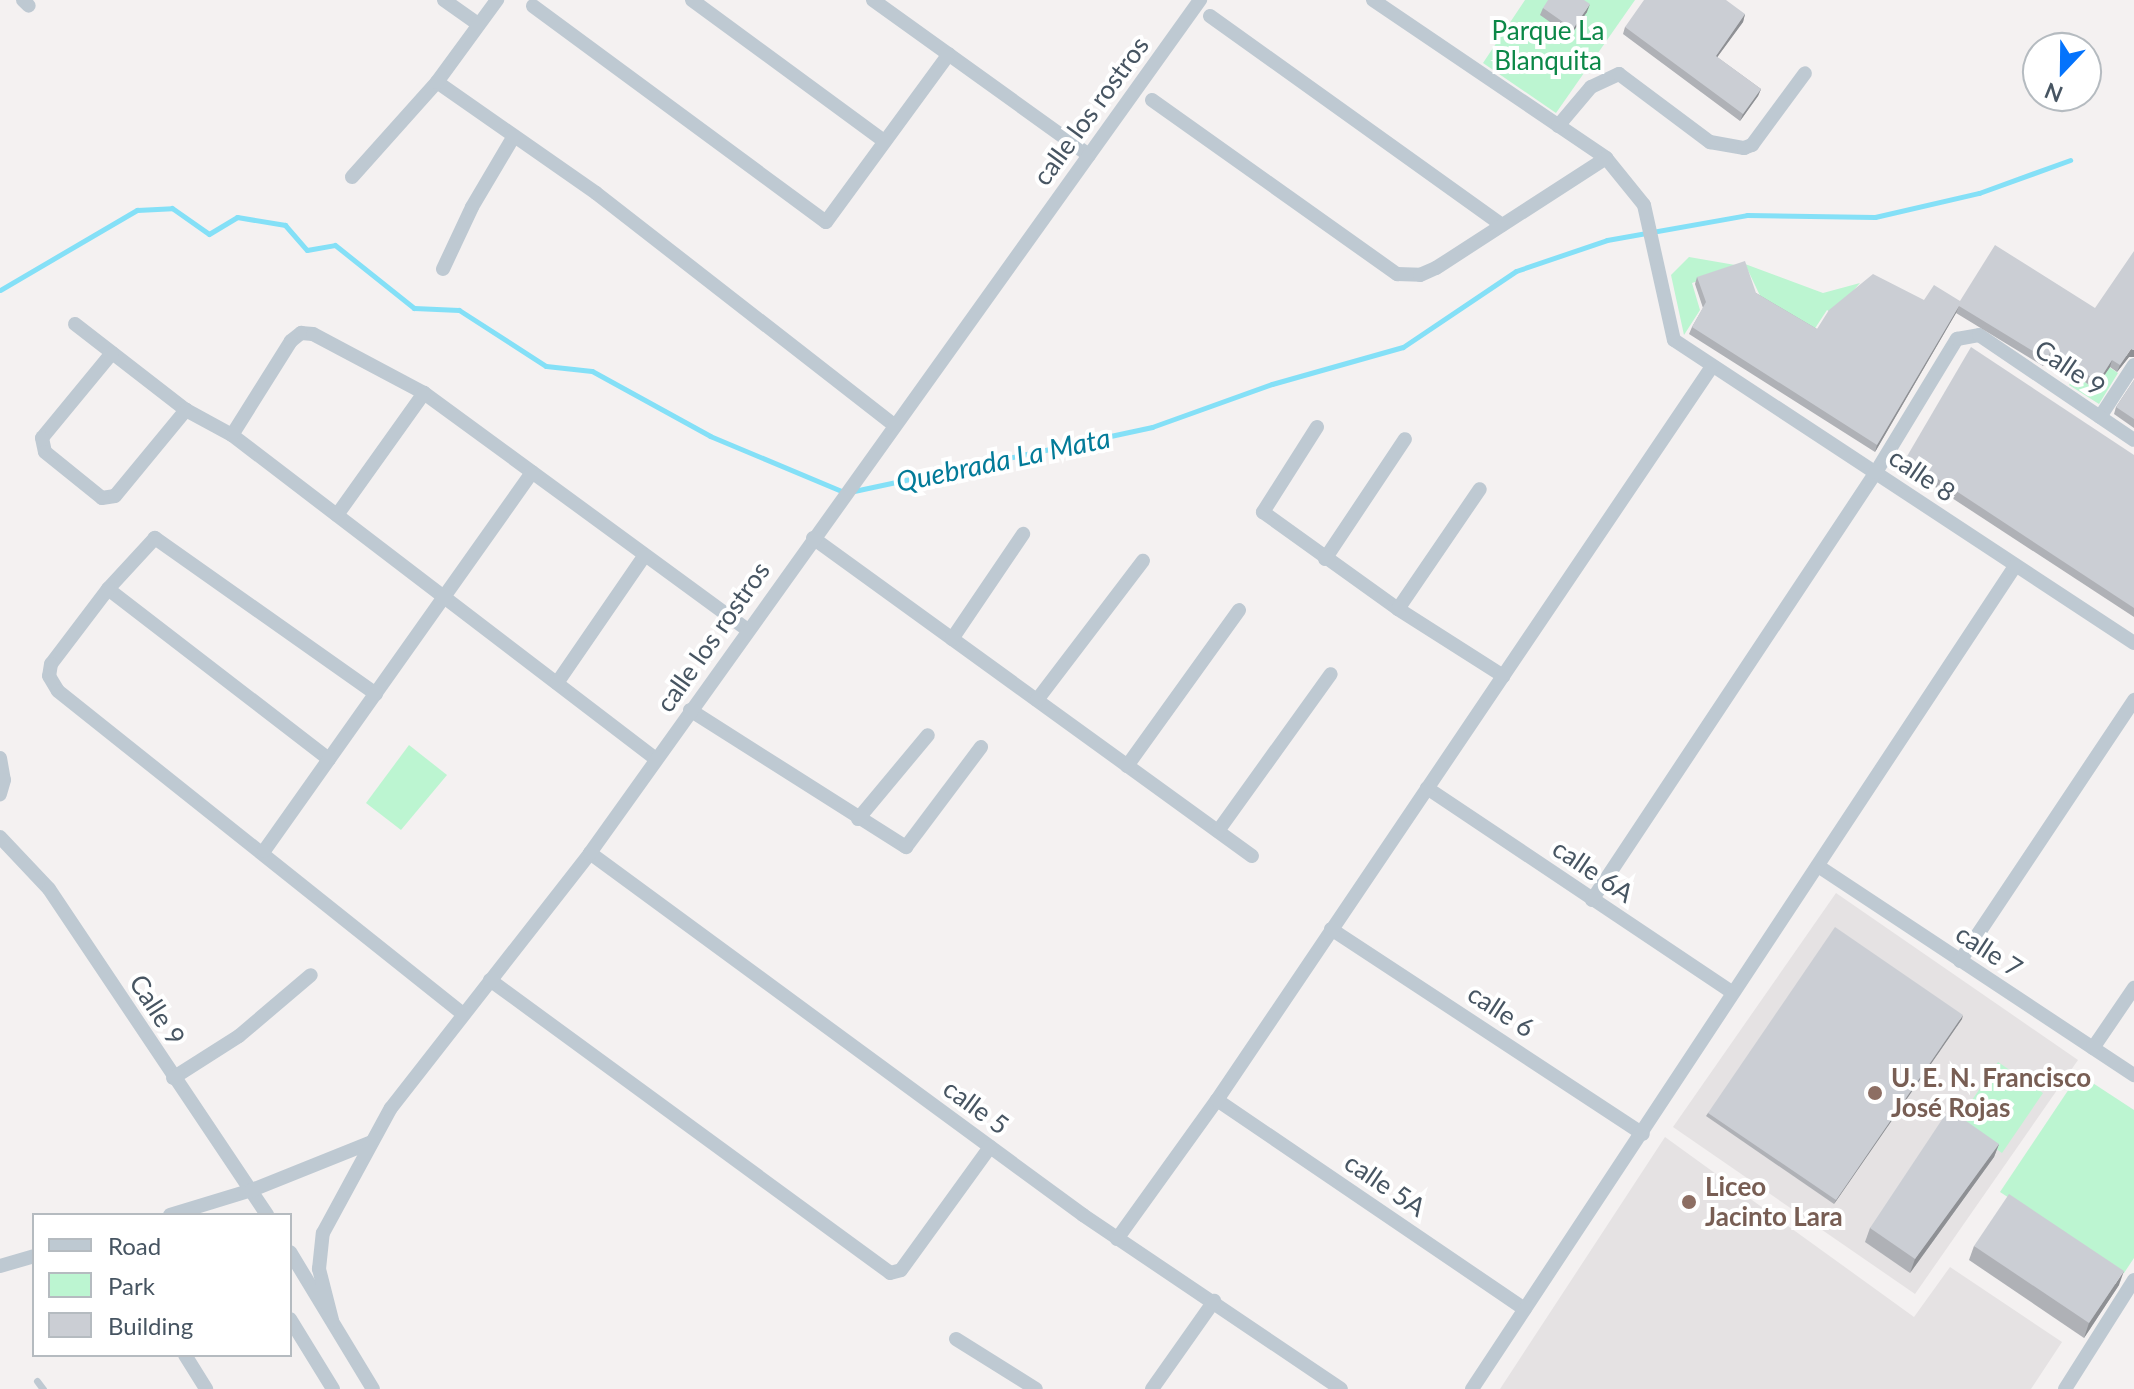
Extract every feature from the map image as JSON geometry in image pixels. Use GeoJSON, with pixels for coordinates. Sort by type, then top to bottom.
{"type":"FeatureCollection","features":[{"type":"Feature","properties":{"kind":"street"},"geometry":{"type":"LineString","coordinates":[[444,0],[478,24]]}},
{"type":"Feature","properties":{"kind":"street"},"geometry":{"type":"LineString","coordinates":[[352,177],[437,82],[497,0]]}},
{"type":"Feature","properties":{"kind":"street"},"geometry":{"type":"LineString","coordinates":[[692,0],[884,141]]}},
{"type":"Feature","properties":{"kind":"street"},"geometry":{"type":"LineString","coordinates":[[873,0],[1089,155]]}},
{"type":"Feature","properties":{"kind":"street","name":"calle los rostros"},"geometry":{"type":"LineString","coordinates":[[332,1320],[319,1269],[320,1247],[372,1142],[463,1014],[590,853],[893,424],[1200,0]]}},
{"type":"Feature","properties":{"kind":"street"},"geometry":{"type":"LineString","coordinates":[[1152,100],[1397,274],[1420,275],[1436,268],[1606,158],[1373,0]]}},
{"type":"Feature","properties":{"kind":"street"},"geometry":{"type":"LineString","coordinates":[[533,6],[826,222],[949,54]]}},
{"type":"Feature","properties":{"kind":"street"},"geometry":{"type":"LineString","coordinates":[[1210,16],[1502,225]]}},
{"type":"Feature","properties":{"kind":"street"},"geometry":{"type":"LineString","coordinates":[[1558,126],[1601,79],[1619,74],[1710,142],[1744,148],[1752,145],[1805,73]]}},
{"type":"Feature","properties":{"kind":"street"},"geometry":{"type":"LineString","coordinates":[[437,82],[514,136],[893,424]]}},
{"type":"Feature","properties":{"kind":"street"},"geometry":{"type":"LineString","coordinates":[[443,269],[472,207],[514,136]]}},
{"type":"Feature","properties":{"kind":"street","name":"calle 8"},"geometry":{"type":"LineString","coordinates":[[1606,158],[1644,205],[1660,267],[1668,330],[1683,348],[2134,643]]}},
{"type":"Feature","properties":{"kind":"street"},"geometry":{"type":"LineString","coordinates":[[75,324],[186,410],[232,435],[656,759]]}},
{"type":"Feature","properties":{"kind":"street"},"geometry":{"type":"LineString","coordinates":[[232,435],[291,341],[301,333],[424,393],[748,630]]}},
{"type":"Feature","properties":{"kind":"street","name":"Calle 9"},"geometry":{"type":"LineString","coordinates":[[1876,472],[1957,339],[1979,335],[2134,440]]}},
{"type":"Feature","properties":{"kind":"street"},"geometry":{"type":"LineString","coordinates":[[112,353],[42,438],[45,452],[102,498],[115,496],[186,410]]}},
{"type":"Feature","properties":{"kind":"street"},"geometry":{"type":"LineString","coordinates":[[2100,417],[2134,365]]}},
{"type":"Feature","properties":{"kind":"street"},"geometry":{"type":"LineString","coordinates":[[1117,1239],[1217,1100],[1711,368]]}},
{"type":"Feature","properties":{"kind":"street"},"geometry":{"type":"LineString","coordinates":[[337,515],[424,393]]}},
{"type":"Feature","properties":{"kind":"street"},"geometry":{"type":"LineString","coordinates":[[1317,427],[1263,512],[1398,609],[1503,676]]}},
{"type":"Feature","properties":{"kind":"street"},"geometry":{"type":"LineString","coordinates":[[1325,559],[1405,439]]}},
{"type":"Feature","properties":{"kind":"street"},"geometry":{"type":"LineString","coordinates":[[264,851],[532,472]]}},
{"type":"Feature","properties":{"kind":"street"},"geometry":{"type":"LineString","coordinates":[[1592,900],[1876,472]]}},
{"type":"Feature","properties":{"kind":"street"},"geometry":{"type":"LineString","coordinates":[[1398,609],[1480,489]]}},
{"type":"Feature","properties":{"kind":"street"},"geometry":{"type":"LineString","coordinates":[[952,639],[1023,534]]}},
{"type":"Feature","properties":{"kind":"street"},"geometry":{"type":"LineString","coordinates":[[376,694],[155,538],[108,589],[51,664],[49,676],[58,691],[264,851],[463,1014]]}},
{"type":"Feature","properties":{"kind":"street"},"geometry":{"type":"LineString","coordinates":[[813,538],[1252,856]]}},
{"type":"Feature","properties":{"kind":"street"},"geometry":{"type":"LineString","coordinates":[[557,683],[645,555]]}},
{"type":"Feature","properties":{"kind":"street"},"geometry":{"type":"LineString","coordinates":[[1037,700],[1143,561]]}},
{"type":"Feature","properties":{"kind":"street"},"geometry":{"type":"LineString","coordinates":[[1472,1389],[2015,566]]}},
{"type":"Feature","properties":{"kind":"street"},"geometry":{"type":"LineString","coordinates":[[108,589],[329,759]]}},
{"type":"Feature","properties":{"kind":"street"},"geometry":{"type":"LineString","coordinates":[[1127,766],[1239,610]]}},
{"type":"Feature","properties":{"kind":"street"},"geometry":{"type":"LineString","coordinates":[[1218,831],[1331,674]]}},
{"type":"Feature","properties":{"kind":"street"},"geometry":{"type":"LineString","coordinates":[[1960,961],[2134,700]]}},
{"type":"Feature","properties":{"kind":"street"},"geometry":{"type":"LineString","coordinates":[[690,710],[898,846],[912,846],[981,747]]}},
{"type":"Feature","properties":{"kind":"street"},"geometry":{"type":"LineString","coordinates":[[858,819],[928,735]]}},
{"type":"Feature","properties":{"kind":"street"},"geometry":{"type":"LineString","coordinates":[[0,758],[4,780],[0,794]]}},
{"type":"Feature","properties":{"kind":"street","name":"calle 6A"},"geometry":{"type":"LineString","coordinates":[[1427,788],[1733,993]]}},
{"type":"Feature","properties":{"kind":"street","name":"Calle 9"},"geometry":{"type":"LineString","coordinates":[[0,837],[49,889],[266,1213]]}},
{"type":"Feature","properties":{"kind":"street","name":"calle 5"},"geometry":{"type":"LineString","coordinates":[[590,853],[1117,1239],[1214,1301],[1341,1389]]}},
{"type":"Feature","properties":{"kind":"street","name":"calle 7"},"geometry":{"type":"LineString","coordinates":[[1818,866],[2134,1075]]}},
{"type":"Feature","properties":{"kind":"street","name":"calle 6"},"geometry":{"type":"LineString","coordinates":[[1331,929],[1643,1134]]}},
{"type":"Feature","properties":{"kind":"street"},"geometry":{"type":"LineString","coordinates":[[173,1078],[239,1036],[311,975]]}},
{"type":"Feature","properties":{"kind":"street"},"geometry":{"type":"LineString","coordinates":[[490,980],[890,1273],[901,1270],[990,1147]]}},
{"type":"Feature","properties":{"kind":"street"},"geometry":{"type":"LineString","coordinates":[[2093,1048],[2134,988]]}},
{"type":"Feature","properties":{"kind":"street","name":"calle 5A"},"geometry":{"type":"LineString","coordinates":[[1217,1100],[1525,1309]]}},
{"type":"Feature","properties":{"kind":"street"},"geometry":{"type":"LineString","coordinates":[[177,1213],[252,1190],[372,1142]]}},
{"type":"Feature","properties":{"kind":"street"},"geometry":{"type":"LineString","coordinates":[[292,1255],[373,1389]]}},
{"type":"Feature","properties":{"kind":"street"},"geometry":{"type":"LineString","coordinates":[[0,1266],[32,1257]]}},
{"type":"Feature","properties":{"kind":"street"},"geometry":{"type":"LineString","coordinates":[[2065,1389],[2134,1281]]}},
{"type":"Feature","properties":{"kind":"street"},"geometry":{"type":"LineString","coordinates":[[1152,1389],[1214,1301]]}},
{"type":"Feature","properties":{"kind":"street"},"geometry":{"type":"LineString","coordinates":[[292,1322],[333,1389]]}},
{"type":"Feature","properties":{"kind":"street"},"geometry":{"type":"LineString","coordinates":[[956,1339],[1036,1389]]}},
{"type":"Feature","properties":{"kind":"street"},"geometry":{"type":"LineString","coordinates":[[186,1357],[206,1389]]}},
{"type":"Feature","properties":{"kind":"lane"},"geometry":{"type":"LineString","coordinates":[[37,1381],[43,1389]]}},
{"type":"Feature","properties":{"kind":"shaded area","name":"U. E. N. Francisco José Rojas"},"geometry":{"type":"Polygon","coordinates":[[[1836,893],[2078,1060],[1915,1294],[1673,1127],[1836,893]]]}},
{"type":"Feature","properties":{"kind":"shaded area","name":"Liceo Jacinto Lara"},"geometry":{"type":"Polygon","coordinates":[[[1665,1137],[1914,1317],[1950,1267],[2062,1342],[2031,1389],[1500,1389],[1665,1137]]]}},
{"type":"Feature","properties":{"kind":"green space","name":"Parque La Blanquita"},"geometry":{"type":"Polygon","coordinates":[[[1525,0],[1635,0],[1556,113],[1483,63],[1525,0]]]}},
{"type":"Feature","properties":{"kind":"green space"},"geometry":{"type":"Polygon","coordinates":[[[1689,257],[1741,266],[1692,283],[1700,310],[1684,335],[1671,275],[1689,257]]]}},
{"type":"Feature","properties":{"kind":"green space"},"geometry":{"type":"Polygon","coordinates":[[[1745,264],[1823,293],[1860,283],[1844,301],[1867,336],[1827,310],[1812,333],[1763,302],[1745,264]]]}},
{"type":"Feature","properties":{"kind":"green space"},"geometry":{"type":"Polygon","coordinates":[[[2109,367],[2118,373],[2099,404],[2069,385],[2075,375],[2095,389],[2109,367]]]}},
{"type":"Feature","properties":{"kind":"green space"},"geometry":{"type":"Polygon","coordinates":[[[409,745],[447,775],[401,830],[366,803],[409,745]]]}},
{"type":"Feature","properties":{"kind":"green space"},"geometry":{"type":"Polygon","coordinates":[[[1998,1062],[2043,1093],[2002,1153],[1957,1122],[1998,1062]]]}},
{"type":"Feature","properties":{"kind":"green space"},"geometry":{"type":"Polygon","coordinates":[[[2079,1074],[2134,1110],[2134,1258],[2124,1273],[2000,1192],[2079,1074]]]}},
{"type":"Feature","properties":{"kind":"building"},"geometry":{"type":"Polygon","coordinates":[[[1548,0],[1584,0],[1590,4],[1573,29],[1543,8],[1548,0]]]}},
{"type":"Feature","properties":{"kind":"building"},"geometry":{"type":"Polygon","coordinates":[[[1644,0],[1726,0],[1745,14],[1716,56],[1761,89],[1743,114],[1625,27],[1644,0]]]}},
{"type":"Feature","properties":{"kind":"building"},"geometry":{"type":"Polygon","coordinates":[[[1995,245],[2095,308],[2134,251],[2134,350],[2131,349],[2120,365],[2112,360],[2098,382],[2052,350],[2046,359],[1959,306],[1877,445],[1692,327],[1706,302],[1697,277],[1745,261],[1756,293],[1817,329],[1829,310],[1873,274],[1924,300],[1934,285],[1960,301],[1995,245]]]}},
{"type":"Feature","properties":{"kind":"building"},"geometry":{"type":"Polygon","coordinates":[[[1971,347],[2134,455],[2134,608],[1906,458],[1971,347]]]}},
{"type":"Feature","properties":{"kind":"building"},"geometry":{"type":"Polygon","coordinates":[[[2134,380],[2134,419],[2116,407],[2134,380]]]}},
{"type":"Feature","properties":{"kind":"building","name":"U. E. N. Francisco José Rojas"},"geometry":{"type":"Polygon","coordinates":[[[1835,927],[1963,1015],[1836,1200],[1708,1113],[1835,927]]]}},
{"type":"Feature","properties":{"kind":"building"},"geometry":{"type":"Polygon","coordinates":[[[1949,1109],[1999,1144],[1915,1259],[1870,1228],[1949,1109]]]}},
{"type":"Feature","properties":{"kind":"building"},"geometry":{"type":"Polygon","coordinates":[[[2009,1194],[2124,1271],[2089,1323],[1974,1246],[2009,1194]]]}},
{"type":"Feature","properties":{"kind":"waterway","name":"Quebrada La Mata"},"geometry":{"type":"LineString","coordinates":[[854,491],[1152,427],[1272,384],[1403,347],[1516,271],[1607,240],[1747,215],[1875,217],[1979,193],[2070,160]]}},
{"type":"Feature","properties":{"kind":"waterway","name":"Quebrada La Mata"},"geometry":{"type":"LineString","coordinates":[[0,290],[137,210],[172,208],[209,234],[237,217],[285,225],[307,250],[335,245],[414,308],[459,310],[546,366],[592,371],[710,436],[844,492]]}},
{"type":"Feature","properties":{"kind":"place","name":"U. E. N. Francisco José Rojas"},"geometry":{"type":"Point","coordinates":[1875,1093]}},
{"type":"Feature","properties":{"kind":"place","name":"Liceo Jacinto Lara"},"geometry":{"type":"Point","coordinates":[1689,1202]}}]}
